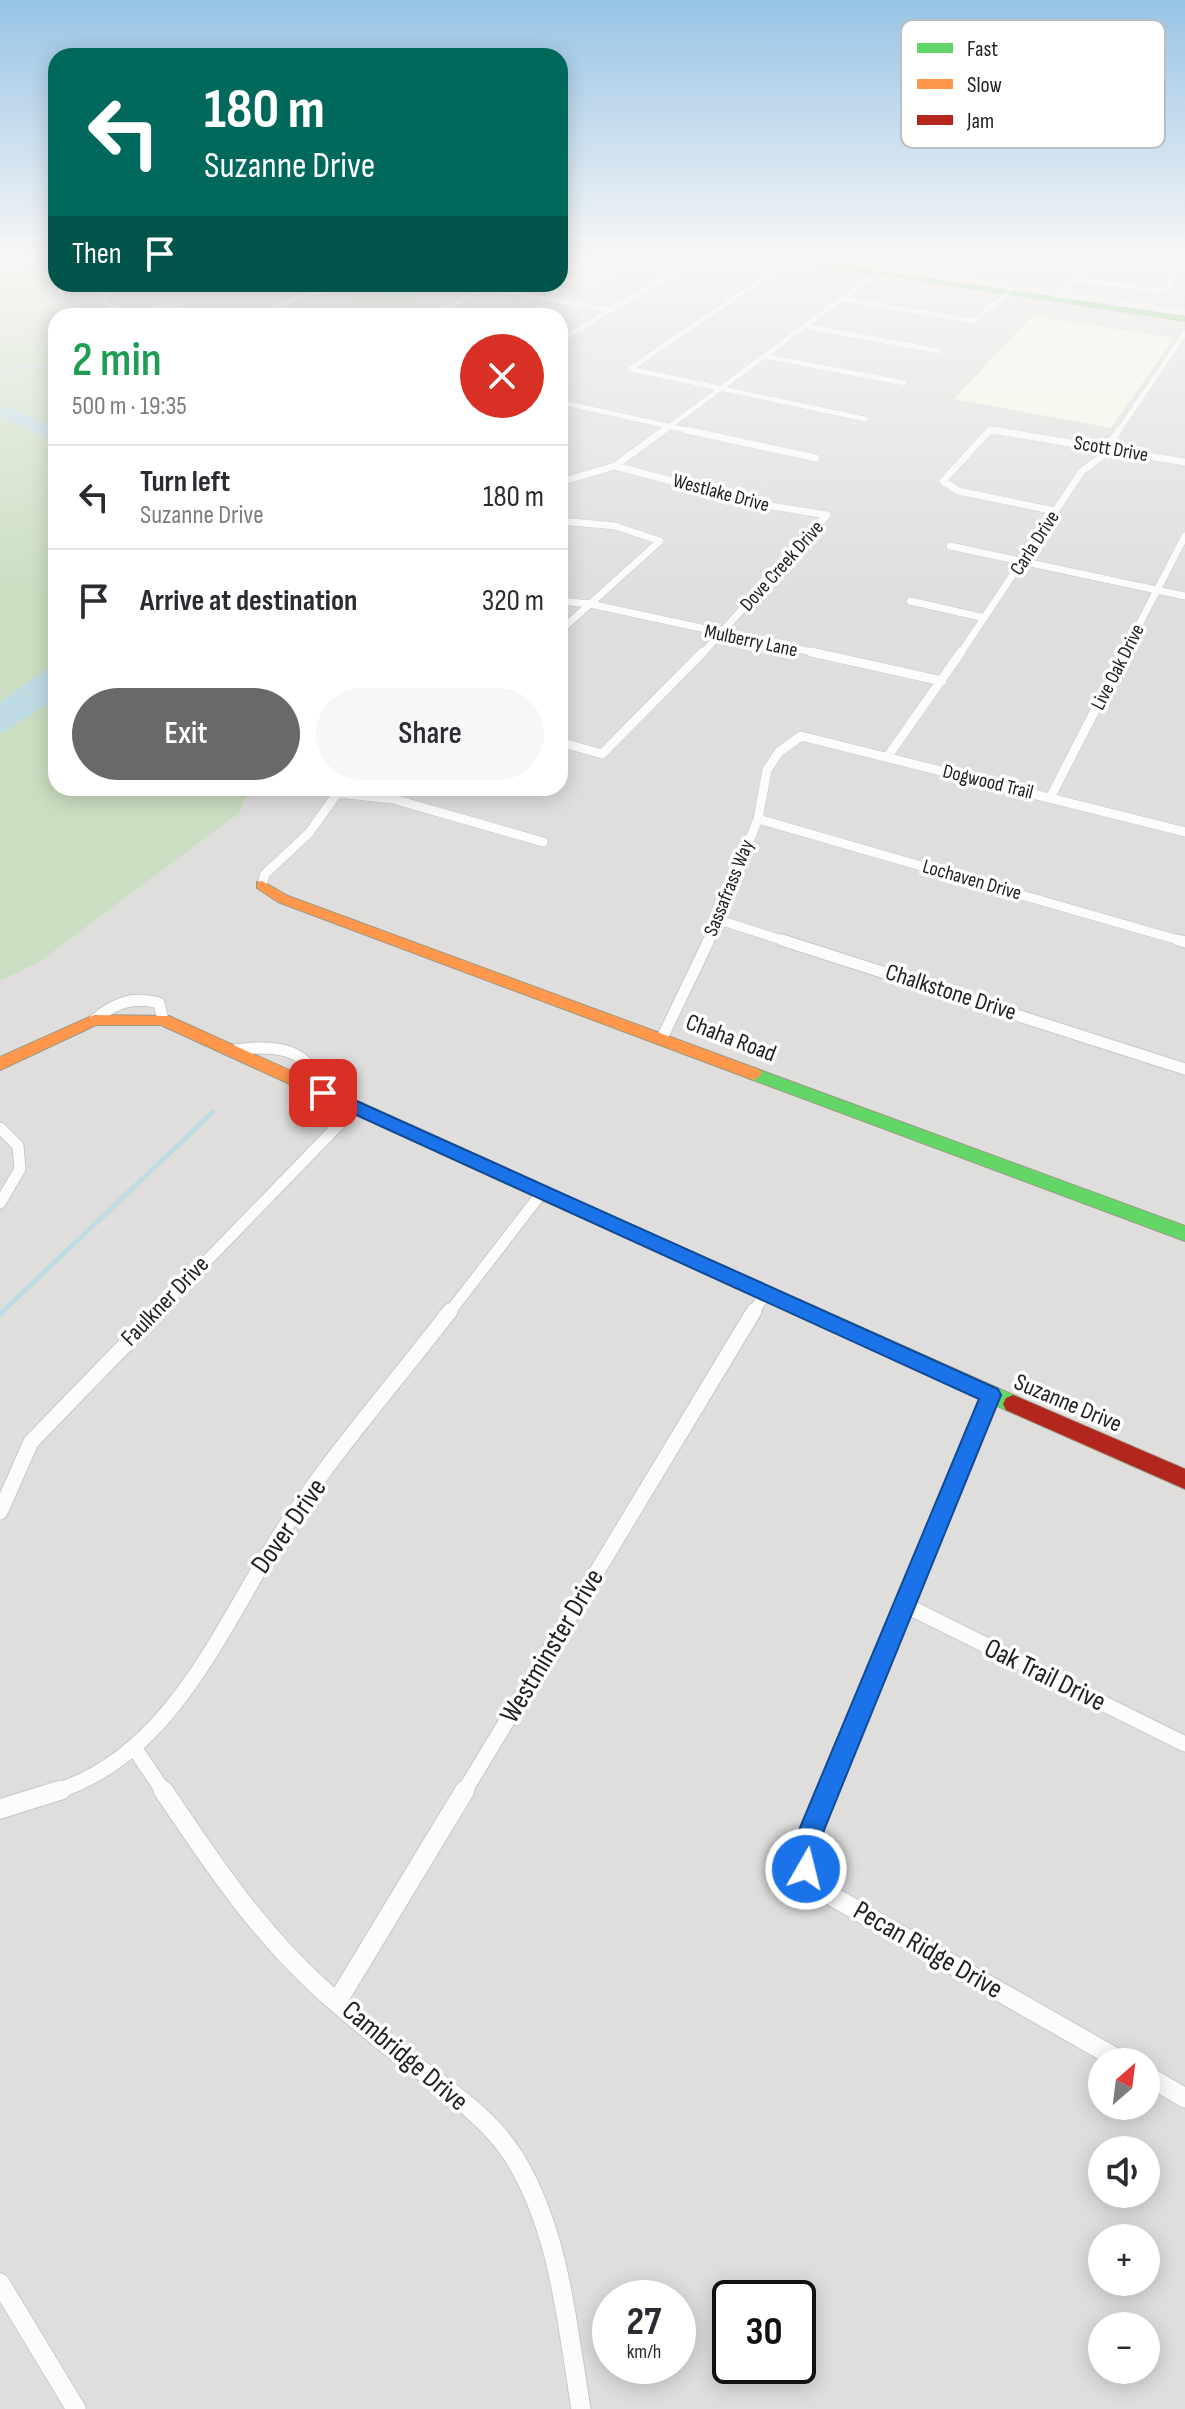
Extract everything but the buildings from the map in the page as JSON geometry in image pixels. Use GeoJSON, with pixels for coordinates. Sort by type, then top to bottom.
{"type":"FeatureCollection","features":[{"type":"Feature","properties":{"kind":"street"},"geometry":{"type":"LineString","coordinates":[[632,370],[865,419]]}},
{"type":"Feature","properties":{"kind":"street"},"geometry":{"type":"LineString","coordinates":[[568,480],[615,466],[744,370]]}},
{"type":"Feature","properties":{"kind":"street"},"geometry":{"type":"LineString","coordinates":[[839,370],[904,383]]}},
{"type":"Feature","properties":{"kind":"street","name":"Carla Drive"},"geometry":{"type":"LineString","coordinates":[[888,756],[985,618],[1082,471],[1107,448],[1160,370]]}},
{"type":"Feature","properties":{"kind":"street"},"geometry":{"type":"LineString","coordinates":[[568,404],[816,458]]}},
{"type":"Feature","properties":{"kind":"street","name":"Scott Drive"},"geometry":{"type":"LineString","coordinates":[[1055,511],[958,491],[943,481],[990,429],[1185,462]]}},
{"type":"Feature","properties":{"kind":"street","name":"Westlake Drive"},"geometry":{"type":"LineString","coordinates":[[615,466],[759,504],[827,515]]}},
{"type":"Feature","properties":{"kind":"street","name":"Dove Creek Drive"},"geometry":{"type":"LineString","coordinates":[[568,744],[602,754],[719,635],[827,515]]}},
{"type":"Feature","properties":{"kind":"street"},"geometry":{"type":"LineString","coordinates":[[568,522],[615,526],[660,541],[568,624]]}},
{"type":"Feature","properties":{"kind":"street","name":"Live Oak Drive"},"geometry":{"type":"LineString","coordinates":[[1050,798],[1185,536]]}},
{"type":"Feature","properties":{"kind":"street"},"geometry":{"type":"LineString","coordinates":[[950,546],[1185,596]]}},
{"type":"Feature","properties":{"kind":"street"},"geometry":{"type":"LineString","coordinates":[[910,601],[985,618]]}},
{"type":"Feature","properties":{"kind":"street","name":"Mulberry Lane"},"geometry":{"type":"LineString","coordinates":[[568,602],[590,604],[719,635],[942,681]]}},
{"type":"Feature","properties":{"kind":"street","name":"Dogwood Trail"},"geometry":{"type":"LineString","coordinates":[[792,740],[801,736],[813,738],[1185,832]]}},
{"type":"Feature","properties":{"kind":"street","name":"Sassafrass Way"},"geometry":{"type":"LineString","coordinates":[[662,1038],[696,973],[758,819],[767,770],[792,740]]}},
{"type":"Feature","properties":{"kind":"street"},"geometry":{"type":"LineString","coordinates":[[262,885],[265,874],[309,833],[336,796]]}},
{"type":"Feature","properties":{"kind":"street"},"geometry":{"type":"LineString","coordinates":[[373,796],[543,842]]}},
{"type":"Feature","properties":{"kind":"street","name":"Lochaven Drive"},"geometry":{"type":"LineString","coordinates":[[758,819],[1185,942]]}},
{"type":"Feature","properties":{"kind":"street","name":"Chaha Road"},"geometry":{"type":"LineString","coordinates":[[262,885],[283,899],[1185,1234]]}},
{"type":"Feature","properties":{"kind":"street","name":"Chalkstone Drive"},"geometry":{"type":"LineString","coordinates":[[716,919],[762,931],[1185,1069]]}},
{"type":"Feature","properties":{"kind":"street","name":"Suzanne Drive"},"geometry":{"type":"LineString","coordinates":[[0,1064],[94,1020],[163,1020],[991,1395],[1185,1479]]}},
{"type":"Feature","properties":{"kind":"street","name":"Faulkner Drive"},"geometry":{"type":"LineString","coordinates":[[0,1512],[31,1442],[355,1108]]}},
{"type":"Feature","properties":{"kind":"street"},"geometry":{"type":"LineString","coordinates":[[0,1128],[18,1146],[20,1169],[0,1203]]}},
{"type":"Feature","properties":{"kind":"street","name":"Dover Drive"},"geometry":{"type":"LineString","coordinates":[[0,1809],[42,1800],[81,1783],[135,1749],[193,1681],[262,1559],[292,1516],[544,1190]]}},
{"type":"Feature","properties":{"kind":"street","name":"Westminster Drive"},"geometry":{"type":"LineString","coordinates":[[338,2000],[766,1292]]}},
{"type":"Feature","properties":{"kind":"street","name":"Pecan Ridge Drive"},"geometry":{"type":"LineString","coordinates":[[991,1395],[811,1830],[806,1869],[830,1895],[1098,2048]]}},
{"type":"Feature","properties":{"kind":"street","name":"Oak Trail Drive"},"geometry":{"type":"LineString","coordinates":[[905,1605],[1185,1744]]}},
{"type":"Feature","properties":{"kind":"street","name":"Cambridge Drive"},"geometry":{"type":"LineString","coordinates":[[135,1749],[242,1901],[285,1954],[398,2053],[442,2086],[513,2155],[538,2202],[555,2257],[581,2409]]}},
{"type":"Feature","properties":{"kind":"street"},"geometry":{"type":"LineString","coordinates":[[1160,2083],[1185,2098]]}},
{"type":"Feature","properties":{"kind":"street"},"geometry":{"type":"LineString","coordinates":[[0,2283],[76,2409]]}},
{"type":"Feature","properties":{"kind":"shaded area"},"geometry":{"type":"Polygon","coordinates":[[[568,370],[1185,370],[1185,2409],[0,2409],[0,981],[41,961],[239,813],[247,796],[568,796],[568,370]]]}},
{"type":"Feature","properties":{"kind":"shaded area"},"geometry":{"type":"Polygon","coordinates":[[[981,370],[1151,370],[1111,428],[954,399],[981,370]]]}},
{"type":"Feature","properties":{"kind":"green space"},"geometry":{"type":"Polygon","coordinates":[[[0,370],[48,370],[48,796],[247,796],[239,813],[41,961],[0,981],[0,370]]]}},
{"type":"Feature","properties":{"kind":"water"},"geometry":{"type":"Polygon","coordinates":[[[0,405],[48,424],[48,441],[42,434],[0,417],[0,405]]]}},
{"type":"Feature","properties":{"kind":"water"},"geometry":{"type":"Polygon","coordinates":[[[48,669],[48,704],[0,734],[0,702],[48,669]]]}},
{"type":"Feature","properties":{"kind":"waterway"},"geometry":{"type":"LineString","coordinates":[[0,373],[9,370]]}},
{"type":"Feature","properties":{"kind":"waterway"},"geometry":{"type":"LineString","coordinates":[[1,1313],[213,1112]]}},
{"type":"Feature","properties":{"kind":"traffic: fast"},"geometry":{"type":"LineString","coordinates":[[754,1074],[1185,1234]]}},
{"type":"Feature","properties":{"kind":"traffic: fast"},"geometry":{"type":"LineString","coordinates":[[531,1187],[1013,1404]]}},
{"type":"Feature","properties":{"kind":"traffic: slow"},"geometry":{"type":"LineString","coordinates":[[262,885],[283,899],[754,1074]]}},
{"type":"Feature","properties":{"kind":"traffic: slow"},"geometry":{"type":"LineString","coordinates":[[0,1064],[94,1020],[163,1020],[531,1187]]}},
{"type":"Feature","properties":{"kind":"traffic: jam"},"geometry":{"type":"LineString","coordinates":[[1013,1404],[1185,1479]]}},
{"type":"Feature","properties":{"kind":"route"},"geometry":{"type":"LineString","coordinates":[[323,1093],[544,1190],[991,1395],[840,1755],[811,1830],[806,1869]]}}]}
